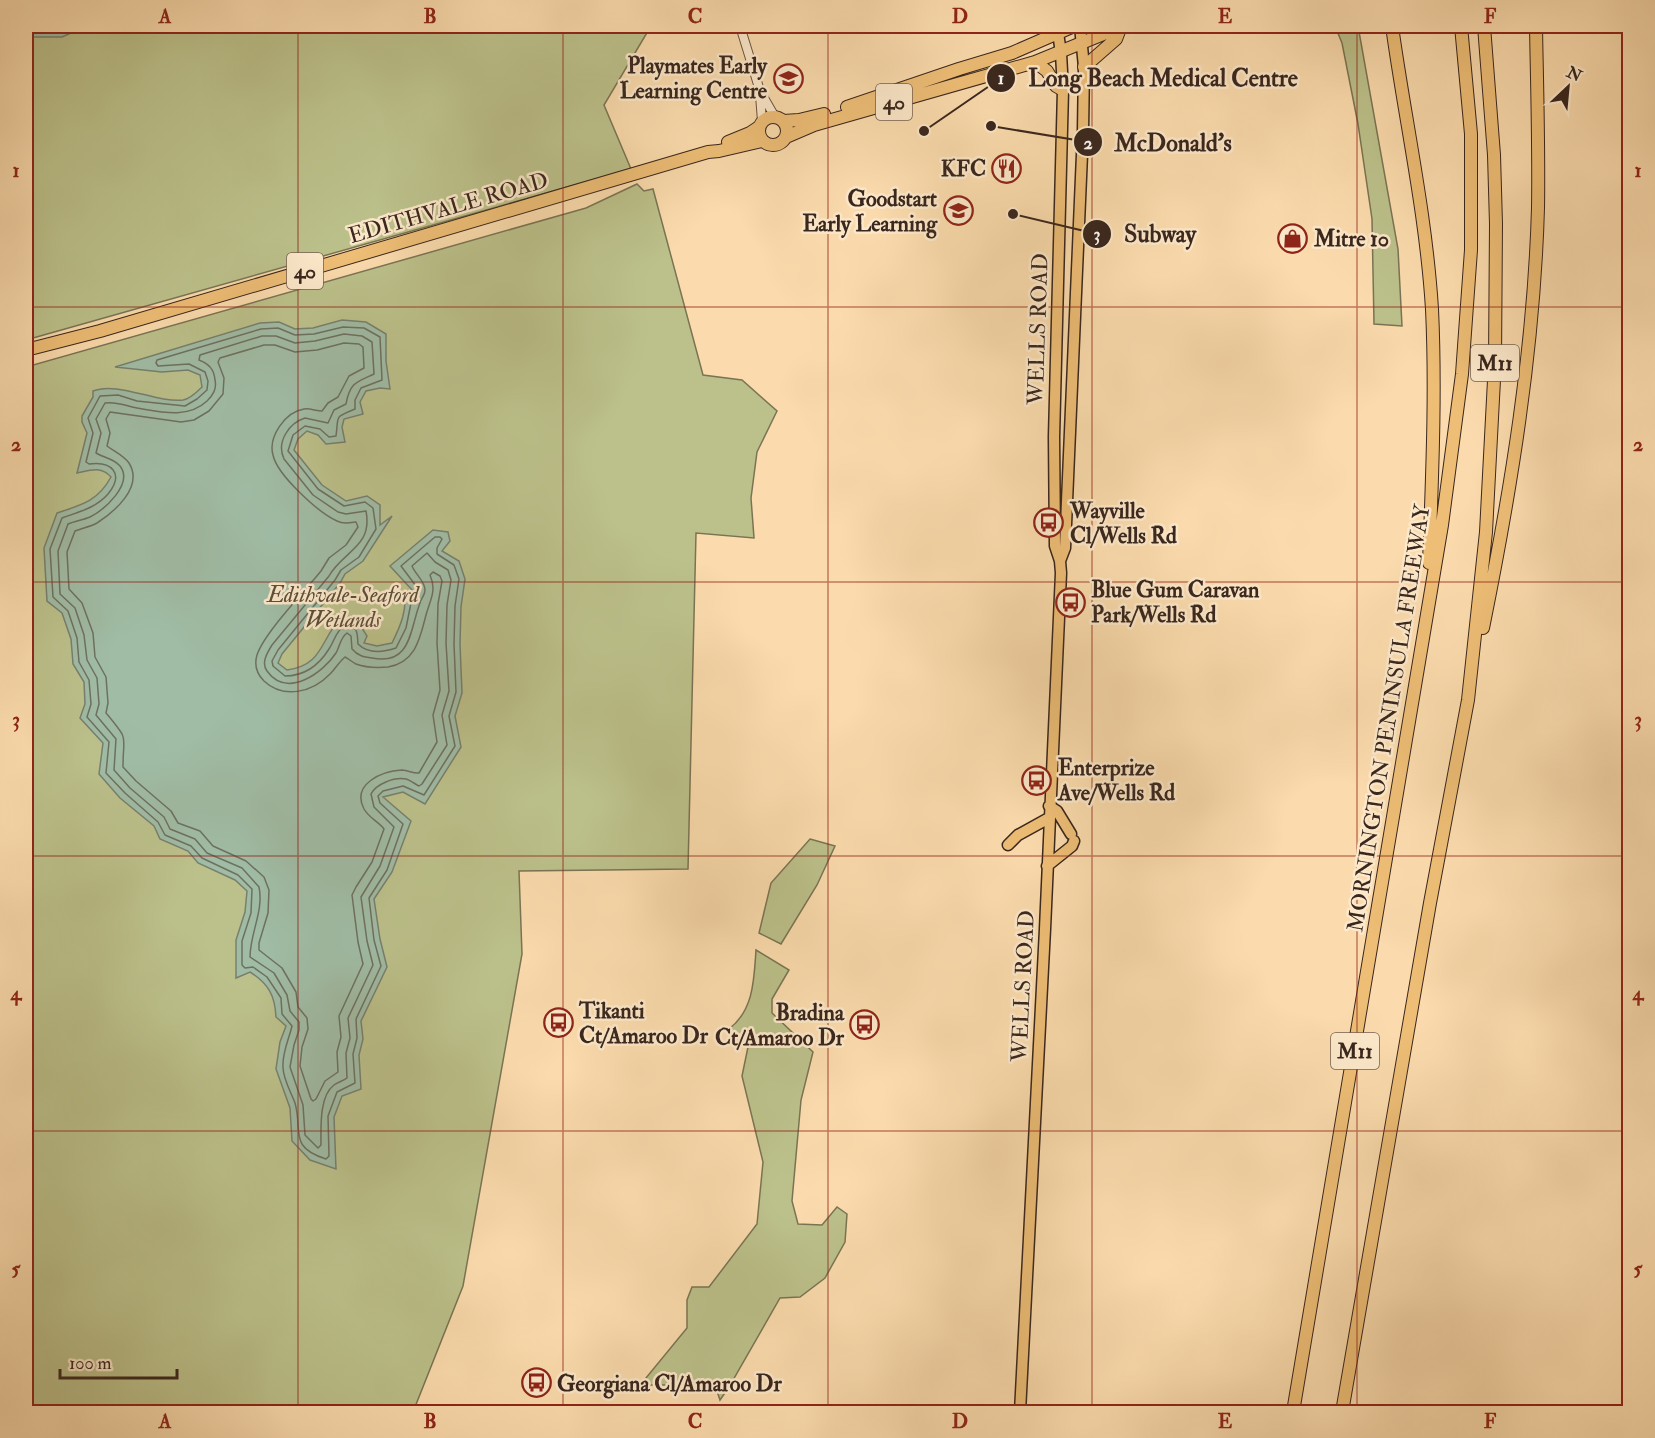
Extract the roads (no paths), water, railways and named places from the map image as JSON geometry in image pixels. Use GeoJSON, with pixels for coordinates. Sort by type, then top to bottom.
{"type":"FeatureCollection","features":[{"type":"Feature","properties":{"kind":"highway","name":"40"},"geometry":{"type":"LineString","coordinates":[[760,124],[770,117],[779,119],[820,115],[852,106],[1012,53],[1058,29],[1074,26]]}},
{"type":"Feature","properties":{"kind":"highway","name":"40"},"geometry":{"type":"LineString","coordinates":[[762,141],[774,145],[782,142],[786,136],[814,125],[1035,62],[1122,26]]}},
{"type":"Feature","properties":{"kind":"highway"},"geometry":{"type":"LineString","coordinates":[[1084,67],[1116,39],[1122,26]]}},
{"type":"Feature","properties":{"kind":"highway"},"geometry":{"type":"LineString","coordinates":[[1391,26],[1419,181],[1432,309],[1433,459],[1429,567],[1415,689]]}},
{"type":"Feature","properties":{"kind":"highway","name":"MORNINGTON PENINSULA FREEWAY"},"geometry":{"type":"LineString","coordinates":[[1293,1413],[1442,525],[1462,374],[1471,250],[1471,134],[1461,26]]}},
{"type":"Feature","properties":{"kind":"highway","name":"M11"},"geometry":{"type":"LineString","coordinates":[[1342,1413],[1428,915],[1468,700],[1486,532],[1496,361],[1494,155],[1484,26]]}},
{"type":"Feature","properties":{"kind":"highway"},"geometry":{"type":"LineString","coordinates":[[1468,700],[1507,506],[1516,447],[1528,333],[1538,209],[1536,26]]}},
{"type":"Feature","properties":{"kind":"highway"},"geometry":{"type":"LineString","coordinates":[[1035,62],[1047,71],[1056,86],[1063,90]]}},
{"type":"Feature","properties":{"kind":"highway"},"geometry":{"type":"LineString","coordinates":[[779,119],[787,128],[786,136]]}},
{"type":"Feature","properties":{"kind":"highway"},"geometry":{"type":"LineString","coordinates":[[760,124],[759,134],[762,141]]}},
{"type":"Feature","properties":{"kind":"highway","name":"EDITHVALE ROAD"},"geometry":{"type":"LineString","coordinates":[[26,350],[190,305],[708,152],[750,133],[760,124]]}},
{"type":"Feature","properties":{"kind":"highway","name":"EDITHVALE ROAD"},"geometry":{"type":"LineString","coordinates":[[708,152],[719,152],[762,141]]}},
{"type":"Feature","properties":{"kind":"main road","name":"WELLS ROAD"},"geometry":{"type":"LineString","coordinates":[[1020,1413],[1060,561],[1065,548],[1083,148],[1084,67],[1080,26]]}},
{"type":"Feature","properties":{"kind":"main road","name":"WELLS ROAD"},"geometry":{"type":"LineString","coordinates":[[1058,29],[1063,90],[1054,456],[1055,546],[1060,561]]}},
{"type":"Feature","properties":{"kind":"main road"},"geometry":{"type":"LineString","coordinates":[[1047,866],[1072,846],[1072,838],[1057,811],[1049,806]]}},
{"type":"Feature","properties":{"kind":"main road"},"geometry":{"type":"LineString","coordinates":[[1008,845],[1018,835],[1049,818]]}},
{"type":"Feature","properties":{"kind":"street"},"geometry":{"type":"LineString","coordinates":[[740,26],[760,91],[779,119]]}},
{"type":"Feature","properties":{"kind":"street"},"geometry":{"type":"LineString","coordinates":[[760,91],[760,124]]}},
{"type":"Feature","properties":{"kind":"water"},"geometry":{"type":"Polygon","coordinates":[[[26,26],[87,26],[62,37],[32,37],[26,31],[26,26]]]}},
{"type":"Feature","properties":{"kind":"water"},"geometry":{"type":"Polygon","coordinates":[[[342,320],[366,322],[386,334],[386,361],[390,389],[380,388],[366,391],[360,402],[363,414],[344,419],[342,427],[345,442],[326,444],[318,435],[307,431],[298,439],[294,450],[322,485],[346,501],[367,496],[380,505],[380,525],[392,516],[363,561],[345,574],[282,654],[278,663],[287,670],[308,663],[315,657],[341,618],[358,622],[367,636],[364,643],[377,646],[392,643],[404,611],[404,591],[413,591],[390,566],[433,530],[448,532],[450,541],[442,551],[459,561],[465,579],[461,607],[460,644],[462,693],[455,716],[461,747],[425,804],[403,792],[383,797],[411,821],[392,872],[374,899],[387,967],[361,1021],[363,1039],[359,1055],[361,1089],[342,1096],[334,1117],[336,1169],[310,1160],[292,1141],[290,1108],[276,1069],[280,1042],[286,1026],[276,1017],[270,991],[262,981],[250,972],[236,978],[236,940],[245,912],[247,891],[235,880],[198,863],[188,851],[160,839],[154,826],[120,798],[99,774],[103,743],[80,718],[85,704],[84,682],[73,664],[71,639],[62,613],[47,601],[44,548],[57,513],[95,497],[111,477],[100,470],[77,473],[87,433],[82,416],[93,397],[93,391],[125,390],[172,400],[183,400],[191,397],[202,387],[200,375],[188,370],[162,372],[115,367],[260,323],[279,322],[295,329],[313,328],[342,320]]]}},
{"type":"Feature","properties":{"kind":"place","name":"Playmates Early Learning Centre"},"geometry":{"type":"Point","coordinates":[788,78]}},
{"type":"Feature","properties":{"kind":"place","name":"McDonald's"},"geometry":{"type":"Point","coordinates":[991,126]}},
{"type":"Feature","properties":{"kind":"place","name":"Long Beach Medical Centre"},"geometry":{"type":"Point","coordinates":[924,131]}},
{"type":"Feature","properties":{"kind":"place","name":"KFC"},"geometry":{"type":"Point","coordinates":[1007,168]}},
{"type":"Feature","properties":{"kind":"place","name":"Goodstart Early Learning"},"geometry":{"type":"Point","coordinates":[958,211]}},
{"type":"Feature","properties":{"kind":"place","name":"Subway"},"geometry":{"type":"Point","coordinates":[1013,214]}},
{"type":"Feature","properties":{"kind":"place","name":"Mitre 10"},"geometry":{"type":"Point","coordinates":[1293,238]}},
{"type":"Feature","properties":{"kind":"place","name":"Wayville Cl/Wells Rd"},"geometry":{"type":"Point","coordinates":[1049,523]}},
{"type":"Feature","properties":{"kind":"place","name":"Blue Gum Caravan Park/Wells Rd"},"geometry":{"type":"Point","coordinates":[1070,602]}},
{"type":"Feature","properties":{"kind":"place","name":"Enterprize Ave/Wells Rd"},"geometry":{"type":"Point","coordinates":[1037,780]}},
{"type":"Feature","properties":{"kind":"place","name":"Tikanti Ct/Amaroo Dr"},"geometry":{"type":"Point","coordinates":[558,1023]}},
{"type":"Feature","properties":{"kind":"place","name":"Bradina Ct/Amaroo Dr"},"geometry":{"type":"Point","coordinates":[865,1025]}},
{"type":"Feature","properties":{"kind":"place","name":"Georgiana Cl/Amaroo Dr"},"geometry":{"type":"Point","coordinates":[536,1383]}},
{"type":"Feature","properties":{"kind":"park label","name":"Edithvale-Seaford Wetlands"},"geometry":{"type":"Point","coordinates":[343,606]}}]}
